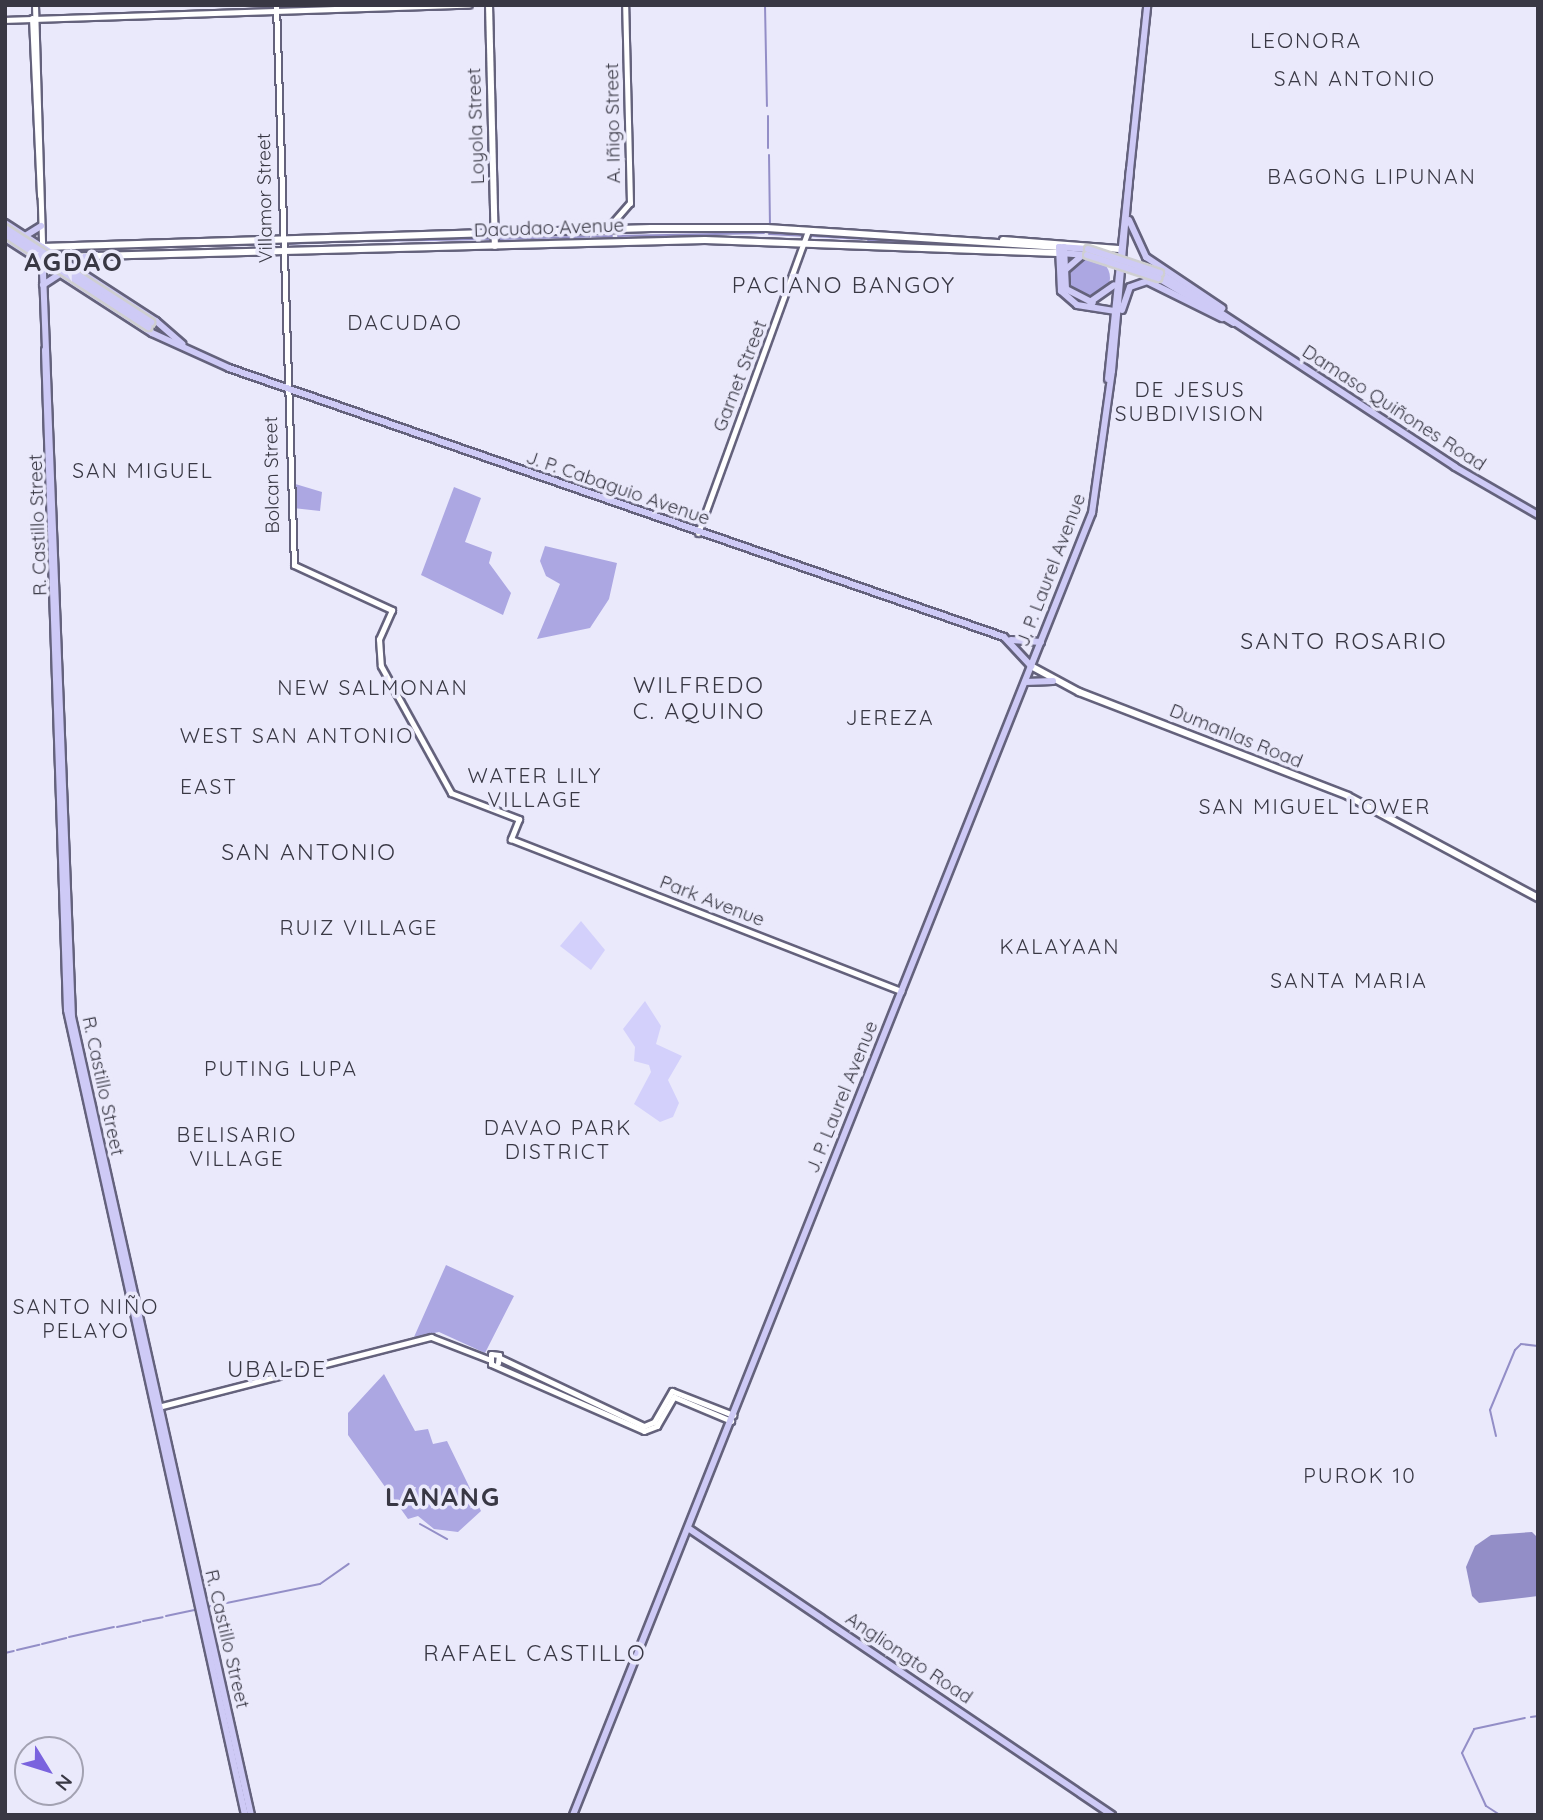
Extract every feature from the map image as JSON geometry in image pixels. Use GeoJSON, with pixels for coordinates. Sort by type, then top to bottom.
{"type":"FeatureCollection","features":[{"type":"Feature","properties":{"kind":"main road","name":"Loyola Street"},"geometry":{"type":"LineString","coordinates":[[489,5],[495,246]]}},
{"type":"Feature","properties":{"kind":"main road","name":"J. P. Laurel Avenue"},"geometry":{"type":"LineString","coordinates":[[1108,383],[1115,338],[1115,284],[1147,5]]}},
{"type":"Feature","properties":{"kind":"main road","name":"J. P. Laurel Avenue"},"geometry":{"type":"LineString","coordinates":[[573,1815],[1097,496],[1111,325],[1128,216],[1130,169]]}},
{"type":"Feature","properties":{"kind":"main road"},"geometry":{"type":"LineString","coordinates":[[1128,216],[1146,257],[1223,316]]}},
{"type":"Feature","properties":{"kind":"main road"},"geometry":{"type":"LineString","coordinates":[[5,225],[150,325],[165,340]]}},
{"type":"Feature","properties":{"kind":"main road","name":"J. P. Cabaguio Avenue"},"geometry":{"type":"LineString","coordinates":[[5,225],[170,332],[185,347]]}},
{"type":"Feature","properties":{"kind":"main road"},"geometry":{"type":"LineString","coordinates":[[25,236],[41,226]]}},
{"type":"Feature","properties":{"kind":"main road","name":"Dacudao Avenue"},"geometry":{"type":"LineString","coordinates":[[42,247],[121,242],[607,229],[808,231],[995,242],[1061,250]]}},
{"type":"Feature","properties":{"kind":"main road"},"geometry":{"type":"LineString","coordinates":[[867,246],[868,234]]}},
{"type":"Feature","properties":{"kind":"main road"},"geometry":{"type":"LineString","coordinates":[[5,236],[150,325],[170,332]]}},
{"type":"Feature","properties":{"kind":"main road","name":"J. P. Cabaguio Avenue"},"geometry":{"type":"LineString","coordinates":[[5,236],[165,340],[286,391],[1011,640],[1041,642]]}},
{"type":"Feature","properties":{"kind":"main road","name":"Dacudao Avenue"},"geometry":{"type":"LineString","coordinates":[[995,242],[1035,240],[1119,249]]}},
{"type":"Feature","properties":{"kind":"main road"},"geometry":{"type":"LineString","coordinates":[[121,242],[121,255]]}},
{"type":"Feature","properties":{"kind":"main road","name":"Dacudao Avenue"},"geometry":{"type":"LineString","coordinates":[[42,262],[58,257],[121,255],[807,242],[867,246],[1061,250]]}},
{"type":"Feature","properties":{"kind":"main road","name":"R. Castillo Street"},"geometry":{"type":"LineString","coordinates":[[42,247],[71,1044],[251,1815]]}},
{"type":"Feature","properties":{"kind":"main road"},"geometry":{"type":"LineString","coordinates":[[1061,250],[1068,293],[1088,303],[1115,309]]}},
{"type":"Feature","properties":{"kind":"main road"},"geometry":{"type":"LineString","coordinates":[[1061,250],[1064,296],[1100,309],[1115,309]]}},
{"type":"Feature","properties":{"kind":"main road","name":"Damaso Quiñones Road"},"geometry":{"type":"LineString","coordinates":[[1061,250],[1086,253],[1159,276],[1538,515]]}},
{"type":"Feature","properties":{"kind":"main road"},"geometry":{"type":"LineString","coordinates":[[1063,273],[1086,253]]}},
{"type":"Feature","properties":{"kind":"main road"},"geometry":{"type":"LineString","coordinates":[[81,272],[85,256]]}},
{"type":"Feature","properties":{"kind":"main road"},"geometry":{"type":"LineString","coordinates":[[43,285],[60,274]]}},
{"type":"Feature","properties":{"kind":"main road"},"geometry":{"type":"LineString","coordinates":[[1115,338],[1128,291],[1141,281],[1223,316]]}},
{"type":"Feature","properties":{"kind":"main road"},"geometry":{"type":"LineString","coordinates":[[1088,303],[1104,297],[1115,284]]}},
{"type":"Feature","properties":{"kind":"main road"},"geometry":{"type":"LineString","coordinates":[[1100,309],[1111,325]]}},
{"type":"Feature","properties":{"kind":"main road"},"geometry":{"type":"LineString","coordinates":[[1011,640],[1031,666]]}},
{"type":"Feature","properties":{"kind":"main road","name":"Dumanlas Road"},"geometry":{"type":"LineString","coordinates":[[1031,666],[1053,681],[1348,796],[1538,898]]}},
{"type":"Feature","properties":{"kind":"main road"},"geometry":{"type":"LineString","coordinates":[[1025,681],[1053,681]]}},
{"type":"Feature","properties":{"kind":"main road","name":"R. Castillo Street"},"geometry":{"type":"LineString","coordinates":[[156,1407],[245,1815]]}},
{"type":"Feature","properties":{"kind":"main road","name":"Angliongto Road"},"geometry":{"type":"LineString","coordinates":[[688,1528],[1112,1815]]}},
{"type":"Feature","properties":{"kind":"street"},"geometry":{"type":"LineString","coordinates":[[5,20],[276,8],[469,5]]}},
{"type":"Feature","properties":{"kind":"street","name":"A. Iñigo Street"},"geometry":{"type":"LineString","coordinates":[[607,229],[628,209],[630,173],[625,5]]}},
{"type":"Feature","properties":{"kind":"street"},"geometry":{"type":"LineString","coordinates":[[35,8],[42,247]]}},
{"type":"Feature","properties":{"kind":"street","name":"Villamor Street"},"geometry":{"type":"LineString","coordinates":[[276,8],[286,391]]}},
{"type":"Feature","properties":{"kind":"street","name":"Garnet Street"},"geometry":{"type":"LineString","coordinates":[[698,533],[807,242],[808,231]]}},
{"type":"Feature","properties":{"kind":"street","name":"Bolcan Street"},"geometry":{"type":"LineString","coordinates":[[286,391],[292,559],[300,570],[392,610],[379,639],[379,661],[445,785],[459,800],[519,819],[511,839]]}},
{"type":"Feature","properties":{"kind":"street","name":"Park Avenue"},"geometry":{"type":"LineString","coordinates":[[511,839],[901,991]]}},
{"type":"Feature","properties":{"kind":"street"},"geometry":{"type":"LineString","coordinates":[[156,1407],[431,1337],[499,1361],[646,1432],[657,1426],[673,1394],[732,1418]]}},
{"type":"Feature","properties":{"kind":"street"},"geometry":{"type":"LineString","coordinates":[[488,1359],[494,1352],[499,1361]]}},
{"type":"Feature","properties":{"kind":"shaded area"},"geometry":{"type":"Polygon","coordinates":[[[1089,257],[1104,263],[1110,278],[1104,293],[1089,299],[1074,293],[1068,278],[1074,263],[1089,257]]]}},
{"type":"Feature","properties":{"kind":"shaded area"},"geometry":{"type":"Polygon","coordinates":[[[292,483],[322,492],[320,511],[293,508],[292,483]]]}},
{"type":"Feature","properties":{"kind":"shaded area"},"geometry":{"type":"Polygon","coordinates":[[[454,487],[481,498],[465,542],[492,552],[489,563],[511,593],[503,615],[421,575],[454,487]]]}},
{"type":"Feature","properties":{"kind":"shaded area"},"geometry":{"type":"Polygon","coordinates":[[[545,546],[617,563],[609,599],[590,628],[537,639],[560,584],[546,576],[540,561],[545,546]]]}},
{"type":"Feature","properties":{"kind":"shaded area"},"geometry":{"type":"Polygon","coordinates":[[[581,921],[605,950],[591,970],[560,946],[581,921]]]}},
{"type":"Feature","properties":{"kind":"shaded area"},"geometry":{"type":"Polygon","coordinates":[[[645,1001],[661,1026],[656,1044],[682,1056],[668,1080],[679,1103],[673,1117],[660,1122],[634,1104],[651,1072],[649,1065],[634,1061],[635,1047],[623,1029],[645,1001]]]}},
{"type":"Feature","properties":{"kind":"shaded area"},"geometry":{"type":"Polygon","coordinates":[[[446,1265],[514,1296],[485,1353],[439,1332],[414,1337],[446,1265]]]}},
{"type":"Feature","properties":{"kind":"shaded area"},"geometry":{"type":"Polygon","coordinates":[[[384,1374],[415,1431],[428,1429],[433,1444],[447,1441],[481,1511],[458,1532],[434,1529],[418,1516],[408,1519],[348,1435],[348,1413],[384,1374]]]}},
{"type":"Feature","properties":{"kind":"shaded area"},"geometry":{"type":"Polygon","coordinates":[[[1532,1532],[1538,1538],[1538,1596],[1479,1603],[1472,1596],[1466,1567],[1475,1546],[1491,1535],[1532,1532]]]}},
{"type":"Feature","properties":{"kind":"waterway"},"geometry":{"type":"LineString","coordinates":[[765,5],[767,106]]}},
{"type":"Feature","properties":{"kind":"waterway"},"geometry":{"type":"LineString","coordinates":[[768,116],[768,148]]}},
{"type":"Feature","properties":{"kind":"waterway"},"geometry":{"type":"LineString","coordinates":[[769,155],[770,226]]}},
{"type":"Feature","properties":{"kind":"waterway"},"geometry":{"type":"LineString","coordinates":[[618,236],[764,233]]}},
{"type":"Feature","properties":{"kind":"waterway"},"geometry":{"type":"LineString","coordinates":[[769,234],[803,236]]}},
{"type":"Feature","properties":{"kind":"waterway"},"geometry":{"type":"LineString","coordinates":[[499,239],[612,236]]}},
{"type":"Feature","properties":{"kind":"waterway"},"geometry":{"type":"LineString","coordinates":[[812,236],[862,239]]}},
{"type":"Feature","properties":{"kind":"waterway"},"geometry":{"type":"LineString","coordinates":[[362,241],[491,239]]}},
{"type":"Feature","properties":{"kind":"waterway"},"geometry":{"type":"LineString","coordinates":[[868,240],[1006,248]]}},
{"type":"Feature","properties":{"kind":"waterway"},"geometry":{"type":"LineString","coordinates":[[284,244],[356,241]]}},
{"type":"Feature","properties":{"kind":"waterway"},"geometry":{"type":"LineString","coordinates":[[209,246],[279,244]]}},
{"type":"Feature","properties":{"kind":"waterway"},"geometry":{"type":"LineString","coordinates":[[123,248],[201,246]]}},
{"type":"Feature","properties":{"kind":"waterway"},"geometry":{"type":"LineString","coordinates":[[59,250],[117,248]]}},
{"type":"Feature","properties":{"kind":"waterway"},"geometry":{"type":"LineString","coordinates":[[1496,1436],[1490,1410],[1515,1350],[1521,1344],[1538,1346]]}},
{"type":"Feature","properties":{"kind":"waterway"},"geometry":{"type":"LineString","coordinates":[[420,1524],[447,1539]]}},
{"type":"Feature","properties":{"kind":"waterway"},"geometry":{"type":"LineString","coordinates":[[207,1607],[320,1584],[349,1564]]}},
{"type":"Feature","properties":{"kind":"waterway"},"geometry":{"type":"LineString","coordinates":[[166,1616],[194,1610]]}},
{"type":"Feature","properties":{"kind":"waterway"},"geometry":{"type":"LineString","coordinates":[[143,1621],[163,1617]]}},
{"type":"Feature","properties":{"kind":"waterway"},"geometry":{"type":"LineString","coordinates":[[117,1627],[140,1622]]}},
{"type":"Feature","properties":{"kind":"waterway"},"geometry":{"type":"LineString","coordinates":[[69,1637],[114,1627]]}},
{"type":"Feature","properties":{"kind":"waterway"},"geometry":{"type":"LineString","coordinates":[[42,1644],[66,1638]]}},
{"type":"Feature","properties":{"kind":"waterway"},"geometry":{"type":"LineString","coordinates":[[17,1650],[39,1645]]}},
{"type":"Feature","properties":{"kind":"waterway"},"geometry":{"type":"LineString","coordinates":[[5,1653],[14,1651]]}},
{"type":"Feature","properties":{"kind":"waterway"},"geometry":{"type":"LineString","coordinates":[[1531,1717],[1538,1716]]}},
{"type":"Feature","properties":{"kind":"waterway"},"geometry":{"type":"LineString","coordinates":[[1500,1815],[1486,1806],[1462,1753],[1474,1729],[1525,1718]]}},
{"type":"Feature","properties":{"kind":"district","name":"LEONORA"},"geometry":{"type":"Point","coordinates":[1306,40]}},
{"type":"Feature","properties":{"kind":"district","name":"SAN ANTONIO"},"geometry":{"type":"Point","coordinates":[1355,78]}},
{"type":"Feature","properties":{"kind":"district","name":"BAGONG LIPUNAN"},"geometry":{"type":"Point","coordinates":[1372,176]}},
{"type":"Feature","properties":{"kind":"district","name":"AGDAO"},"geometry":{"type":"Point","coordinates":[74,262]}},
{"type":"Feature","properties":{"kind":"district","name":"PACIANO BANGOY"},"geometry":{"type":"Point","coordinates":[844,285]}},
{"type":"Feature","properties":{"kind":"district","name":"DACUDAO"},"geometry":{"type":"Point","coordinates":[405,322]}},
{"type":"Feature","properties":{"kind":"district","name":"DE JESUS SUBDIVISION"},"geometry":{"type":"Point","coordinates":[1190,401]}},
{"type":"Feature","properties":{"kind":"district","name":"SAN MIGUEL"},"geometry":{"type":"Point","coordinates":[143,470]}},
{"type":"Feature","properties":{"kind":"district","name":"SANTO ROSARIO"},"geometry":{"type":"Point","coordinates":[1344,641]}},
{"type":"Feature","properties":{"kind":"district","name":"NEW SALMONAN"},"geometry":{"type":"Point","coordinates":[373,687]}},
{"type":"Feature","properties":{"kind":"district","name":"WILFREDO C. AQUINO"},"geometry":{"type":"Point","coordinates":[699,698]}},
{"type":"Feature","properties":{"kind":"district","name":"JEREZA"},"geometry":{"type":"Point","coordinates":[890,717]}},
{"type":"Feature","properties":{"kind":"district","name":"WEST SAN ANTONIO"},"geometry":{"type":"Point","coordinates":[297,735]}},
{"type":"Feature","properties":{"kind":"district","name":"EAST"},"geometry":{"type":"Point","coordinates":[209,786]}},
{"type":"Feature","properties":{"kind":"district","name":"WATER LILY VILLAGE"},"geometry":{"type":"Point","coordinates":[535,787]}},
{"type":"Feature","properties":{"kind":"district","name":"SAN MIGUEL LOWER"},"geometry":{"type":"Point","coordinates":[1315,806]}},
{"type":"Feature","properties":{"kind":"district","name":"SAN ANTONIO"},"geometry":{"type":"Point","coordinates":[309,852]}},
{"type":"Feature","properties":{"kind":"district","name":"RUIZ VILLAGE"},"geometry":{"type":"Point","coordinates":[359,927]}},
{"type":"Feature","properties":{"kind":"district","name":"KALAYAAN"},"geometry":{"type":"Point","coordinates":[1060,946]}},
{"type":"Feature","properties":{"kind":"district","name":"SANTA MARIA"},"geometry":{"type":"Point","coordinates":[1349,980]}},
{"type":"Feature","properties":{"kind":"district","name":"PUTING LUPA"},"geometry":{"type":"Point","coordinates":[281,1068]}},
{"type":"Feature","properties":{"kind":"district","name":"DAVAO PARK DISTRICT"},"geometry":{"type":"Point","coordinates":[558,1139]}},
{"type":"Feature","properties":{"kind":"district","name":"BELISARIO VILLAGE"},"geometry":{"type":"Point","coordinates":[237,1146]}},
{"type":"Feature","properties":{"kind":"district","name":"SANTO NIÑO PELAYO"},"geometry":{"type":"Point","coordinates":[86,1318]}},
{"type":"Feature","properties":{"kind":"district","name":"UBALDE"},"geometry":{"type":"Point","coordinates":[277,1369]}},
{"type":"Feature","properties":{"kind":"district","name":"PUROK 10"},"geometry":{"type":"Point","coordinates":[1360,1475]}},
{"type":"Feature","properties":{"kind":"district","name":"LANANG"},"geometry":{"type":"Point","coordinates":[443,1497]}},
{"type":"Feature","properties":{"kind":"district","name":"RAFAEL CASTILLO"},"geometry":{"type":"Point","coordinates":[535,1653]}}]}
